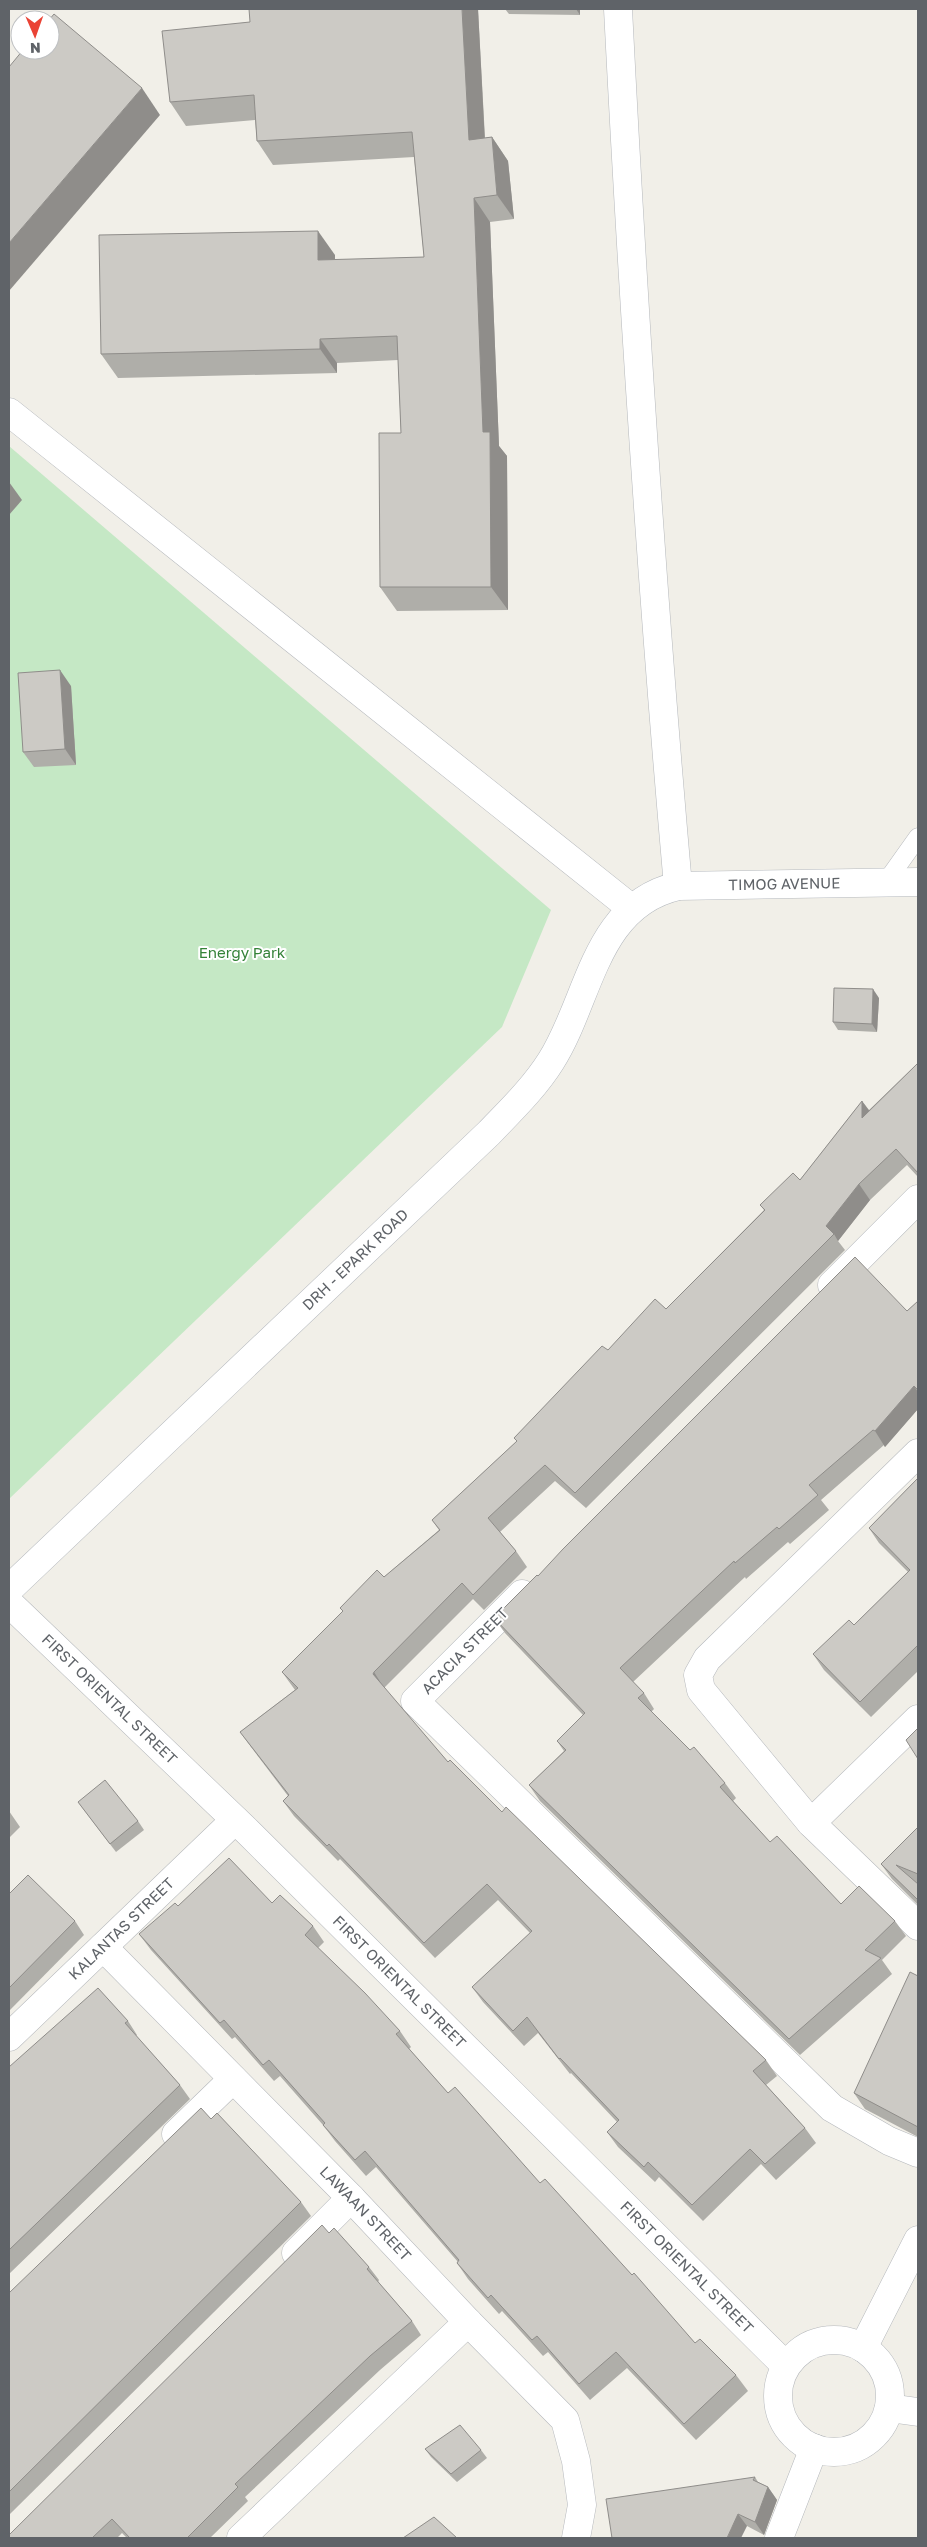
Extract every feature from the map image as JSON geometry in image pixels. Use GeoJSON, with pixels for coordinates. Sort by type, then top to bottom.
{"type":"FeatureCollection","features":[{"type":"Feature","properties":{"kind":"street"},"geometry":{"type":"LineString","coordinates":[[618,9],[629,227],[656,644],[678,886]]}},
{"type":"Feature","properties":{"kind":"street"},"geometry":{"type":"LineString","coordinates":[[9,412],[641,902]]}},
{"type":"Feature","properties":{"kind":"street","name":"TIMOG AVENUE"},"geometry":{"type":"LineString","coordinates":[[641,902],[678,886],[918,882]]}},
{"type":"Feature","properties":{"kind":"street","name":"DRH - EPARK ROAD"},"geometry":{"type":"LineString","coordinates":[[9,1589],[489,1133],[531,1089],[552,1060],[566,1033],[586,978],[608,940],[641,902]]}},
{"type":"Feature","properties":{"kind":"street"},"geometry":{"type":"LineString","coordinates":[[813,1304],[918,1199]]}},
{"type":"Feature","properties":{"kind":"street"},"geometry":{"type":"LineString","coordinates":[[918,1454],[707,1659],[698,1675],[701,1690],[811,1823],[918,1926]]}},
{"type":"Feature","properties":{"kind":"street","name":"ACACIA STREET"},"geometry":{"type":"LineString","coordinates":[[541,1575],[415,1701],[832,2108],[889,2141],[918,2153]]}},
{"type":"Feature","properties":{"kind":"street","name":"FIRST ORIENTAL STREET"},"geometry":{"type":"LineString","coordinates":[[9,1603],[235,1820],[786,2366]]}},
{"type":"Feature","properties":{"kind":"street"},"geometry":{"type":"LineString","coordinates":[[811,1823],[918,1719]]}},
{"type":"Feature","properties":{"kind":"street","name":"KALANTAS STREET"},"geometry":{"type":"LineString","coordinates":[[9,2037],[235,1820]]}},
{"type":"Feature","properties":{"kind":"street","name":"LAWAAN STREET"},"geometry":{"type":"LineString","coordinates":[[102,1947],[351,2198],[468,2322],[565,2420],[576,2461],[582,2505],[576,2538]]}},
{"type":"Feature","properties":{"kind":"street"},"geometry":{"type":"LineString","coordinates":[[156,2153],[233,2079]]}},
{"type":"Feature","properties":{"kind":"street"},"geometry":{"type":"LineString","coordinates":[[282,2268],[351,2198]]}},
{"type":"Feature","properties":{"kind":"street"},"geometry":{"type":"LineString","coordinates":[[863,2348],[918,2240]]}},
{"type":"Feature","properties":{"kind":"street"},"geometry":{"type":"LineString","coordinates":[[242,2538],[468,2322]]}},
{"type":"Feature","properties":{"kind":"street"},"geometry":{"type":"LineString","coordinates":[[843,2340],[863,2348],[876,2359],[886,2373],[890,2390],[889,2408],[881,2425],[869,2440],[852,2449],[833,2452],[814,2448],[797,2438],[784,2423],[778,2404],[778,2384],[786,2366],[801,2350],[821,2341],[843,2340]]}},
{"type":"Feature","properties":{"kind":"street"},"geometry":{"type":"LineString","coordinates":[[889,2408],[918,2412]]}},
{"type":"Feature","properties":{"kind":"street"},"geometry":{"type":"LineString","coordinates":[[779,2538],[814,2448]]}},
{"type":"Feature","properties":{"kind":"lane"},"geometry":{"type":"LineString","coordinates":[[886,882],[918,838]]}},
{"type":"Feature","properties":{"kind":"green space","name":"Energy Park"},"geometry":{"type":"Polygon","coordinates":[[[9,446],[551,910],[502,1027],[9,1499],[9,446]]]}},
{"type":"Feature","properties":{"kind":"building"},"geometry":{"type":"Polygon","coordinates":[[[249,9],[462,9],[469,140],[492,137],[497,195],[474,198],[483,432],[490,432],[491,587],[380,587],[379,433],[401,433],[397,336],[320,339],[320,349],[101,354],[99,235],[318,231],[318,260],[424,257],[412,132],[257,141],[254,95],[170,102],[162,31],[250,22],[249,9]]]}},
{"type":"Feature","properties":{"kind":"building"},"geometry":{"type":"Polygon","coordinates":[[[60,19],[142,88],[9,243],[9,67],[15,60],[60,60],[60,19]]]}},
{"type":"Feature","properties":{"kind":"building"},"geometry":{"type":"Polygon","coordinates":[[[60,670],[65,749],[23,752],[18,673],[60,670]]]}},
{"type":"Feature","properties":{"kind":"building"},"geometry":{"type":"Polygon","coordinates":[[[834,988],[873,989],[872,1024],[833,1022],[834,988]]]}},
{"type":"Feature","properties":{"kind":"building"},"geometry":{"type":"Polygon","coordinates":[[[918,1063],[918,1173],[896,1149],[859,1184],[826,1226],[834,1234],[575,1493],[545,1465],[488,1518],[516,1551],[473,1595],[462,1583],[373,1674],[448,1762],[450,1760],[502,1812],[506,1807],[766,2060],[753,2071],[805,2128],[765,2164],[750,2149],[692,2205],[648,2162],[644,2167],[607,2132],[619,2120],[559,2059],[527,2017],[513,2031],[472,1987],[532,1931],[487,1884],[424,1943],[329,1844],[327,1846],[283,1801],[289,1795],[240,1732],[298,1688],[282,1672],[343,1611],[340,1608],[377,1570],[384,1577],[440,1530],[432,1520],[517,1441],[514,1438],[602,1346],[608,1350],[655,1299],[666,1309],[765,1210],[760,1205],[793,1173],[800,1180],[862,1101],[862,1118],[918,1063]]]}},
{"type":"Feature","properties":{"kind":"building"},"geometry":{"type":"Polygon","coordinates":[[[855,1257],[907,1311],[918,1301],[918,1390],[914,1386],[875,1431],[873,1430],[809,1485],[818,1495],[779,1529],[777,1527],[735,1563],[734,1561],[620,1668],[644,1693],[638,1698],[690,1750],[694,1747],[725,1783],[720,1787],[770,1842],[777,1836],[841,1904],[859,1886],[895,1921],[865,1950],[881,1958],[789,2039],[529,1785],[566,1750],[557,1741],[585,1713],[494,1618],[855,1257]]]}},
{"type":"Feature","properties":{"kind":"building"},"geometry":{"type":"Polygon","coordinates":[[[918,1478],[918,1645],[860,1702],[813,1654],[849,1620],[854,1625],[910,1570],[869,1528],[918,1478]]]}},
{"type":"Feature","properties":{"kind":"building"},"geometry":{"type":"Polygon","coordinates":[[[918,1728],[918,1759],[906,1740],[918,1728]]]}},
{"type":"Feature","properties":{"kind":"building"},"geometry":{"type":"Polygon","coordinates":[[[105,1780],[138,1821],[110,1844],[78,1802],[105,1780]]]}},
{"type":"Feature","properties":{"kind":"building"},"geometry":{"type":"Polygon","coordinates":[[[918,1827],[918,1874],[896,1865],[918,1884],[917,1899],[881,1864],[918,1827]]]}},
{"type":"Feature","properties":{"kind":"building"},"geometry":{"type":"Polygon","coordinates":[[[229,1858],[272,1903],[280,1895],[313,1926],[305,1935],[365,1993],[400,2031],[396,2034],[448,2093],[455,2087],[540,2183],[545,2179],[632,2275],[634,2273],[695,2343],[700,2339],[736,2375],[684,2424],[616,2352],[579,2384],[537,2336],[532,2340],[491,2295],[488,2298],[457,2263],[459,2260],[365,2151],[355,2160],[269,2060],[263,2065],[224,2020],[220,2023],[139,1934],[175,1903],[178,1906],[229,1858]]]}},
{"type":"Feature","properties":{"kind":"building"},"geometry":{"type":"Polygon","coordinates":[[[28,1875],[75,1921],[9,1988],[9,1894],[28,1875]]]}},
{"type":"Feature","properties":{"kind":"building"},"geometry":{"type":"Polygon","coordinates":[[[910,1972],[918,1976],[918,2127],[854,2093],[910,1972]]]}},
{"type":"Feature","properties":{"kind":"building"},"geometry":{"type":"Polygon","coordinates":[[[98,1988],[128,2021],[125,2023],[180,2085],[9,2250],[9,2067],[98,1988]]]}},
{"type":"Feature","properties":{"kind":"building"},"geometry":{"type":"Polygon","coordinates":[[[201,2108],[211,2119],[217,2113],[301,2202],[9,2492],[9,2293],[201,2108]]]}},
{"type":"Feature","properties":{"kind":"building"},"geometry":{"type":"Polygon","coordinates":[[[322,2225],[329,2233],[334,2228],[369,2267],[367,2269],[412,2321],[370,2356],[235,2484],[238,2487],[187,2538],[130,2538],[112,2519],[92,2538],[9,2538],[9,2535],[322,2225]]]}},
{"type":"Feature","properties":{"kind":"building"},"geometry":{"type":"Polygon","coordinates":[[[460,2425],[481,2450],[451,2474],[425,2449],[460,2425]]]}},
{"type":"Feature","properties":{"kind":"building"},"geometry":{"type":"Polygon","coordinates":[[[755,2477],[753,2480],[768,2487],[755,2522],[738,2514],[727,2538],[612,2538],[606,2499],[755,2477]]]}},
{"type":"Feature","properties":{"kind":"building"},"geometry":{"type":"Polygon","coordinates":[[[434,2517],[457,2538],[403,2538],[434,2517]]]}}]}
